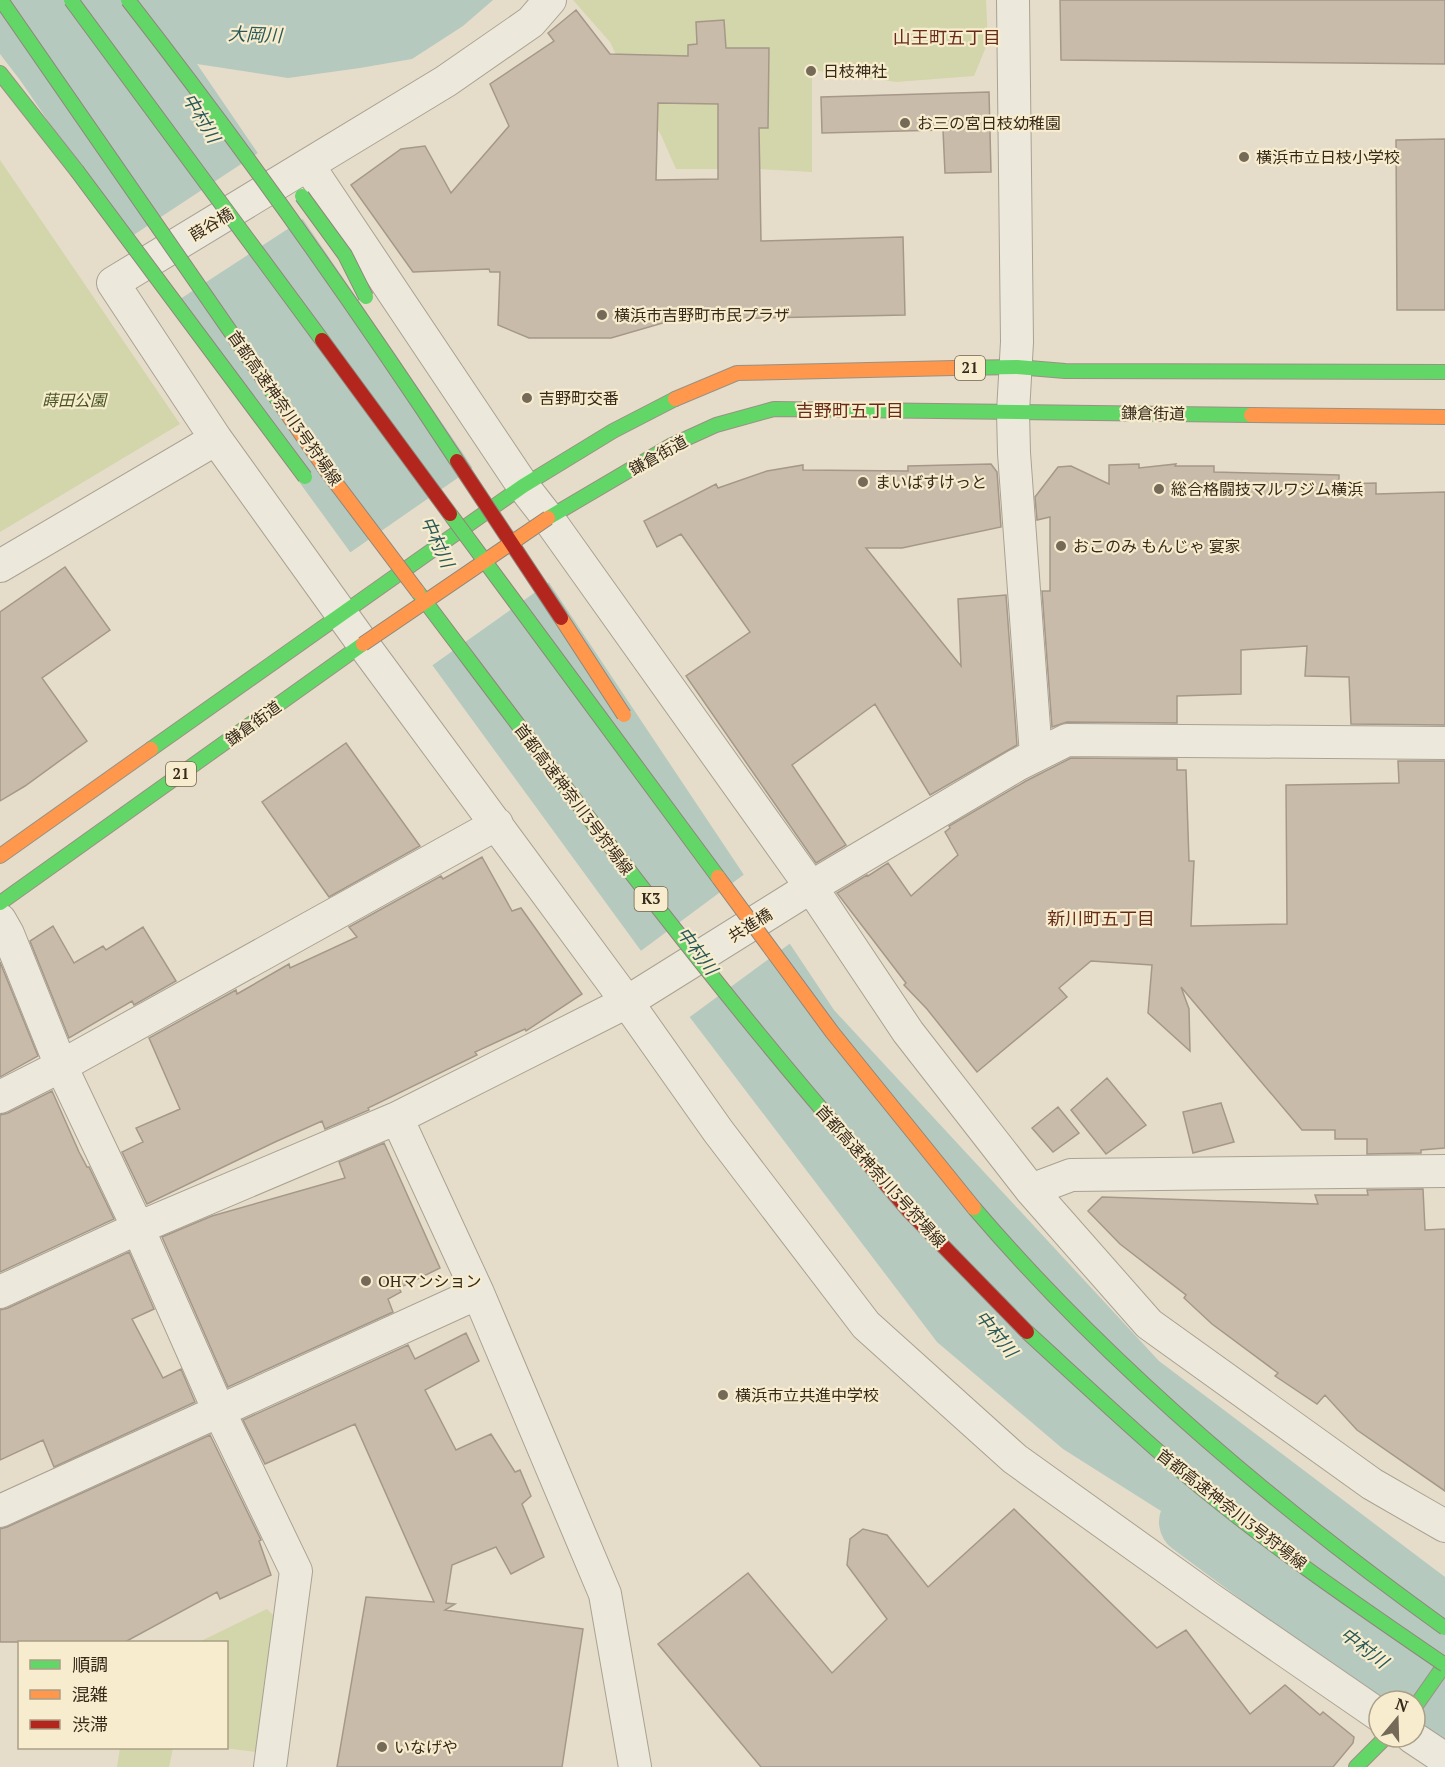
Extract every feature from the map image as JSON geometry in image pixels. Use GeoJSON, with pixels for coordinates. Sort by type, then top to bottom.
{"type":"FeatureCollection","features":[{"type":"Feature","properties":{"kind":"main road","name":"首都高速神奈川3号狩場線"},"geometry":{"type":"LineString","coordinates":[[1,0],[326,470],[637,882],[793,1077],[893,1193],[1017,1323],[1167,1460],[1265,1537],[1386,1625],[1445,1664]]}},
{"type":"Feature","properties":{"kind":"main road"},"geometry":{"type":"LineString","coordinates":[[71,0],[832,1032],[917,1140],[999,1236],[1096,1337],[1220,1451],[1336,1547],[1445,1628]]}},
{"type":"Feature","properties":{"kind":"main road"},"geometry":{"type":"LineString","coordinates":[[128,0],[190,78],[369,329],[631,726]]}},
{"type":"Feature","properties":{"kind":"main road"},"geometry":{"type":"LineString","coordinates":[[0,73],[84,180],[315,490]]}},
{"type":"Feature","properties":{"kind":"main road"},"geometry":{"type":"LineString","coordinates":[[295,167],[345,255],[416,399]]}},
{"type":"Feature","properties":{"kind":"main road","name":"21"},"geometry":{"type":"LineString","coordinates":[[0,856],[523,486],[604,437],[690,391],[737,373],[849,369],[1017,368],[1065,371],[1445,372]]}},
{"type":"Feature","properties":{"kind":"main road","name":"鎌倉街道"},"geometry":{"type":"LineString","coordinates":[[0,903],[363,644],[548,518],[672,445],[716,425],[774,410],[1445,417]]}},
{"type":"Feature","properties":{"kind":"main road"},"geometry":{"type":"LineString","coordinates":[[379,575],[417,620]]}},
{"type":"Feature","properties":{"kind":"main road"},"geometry":{"type":"LineString","coordinates":[[463,674],[637,882]]}},
{"type":"Feature","properties":{"kind":"main road"},"geometry":{"type":"LineString","coordinates":[[690,815],[832,1032]]}},
{"type":"Feature","properties":{"kind":"main road"},"geometry":{"type":"LineString","coordinates":[[1427,1690],[1445,1664]]}},
{"type":"Feature","properties":{"kind":"main road"},"geometry":{"type":"LineString","coordinates":[[1356,1767],[1374,1749]]}},
{"type":"Feature","properties":{"kind":"street","name":"葭谷橋"},"geometry":{"type":"LineString","coordinates":[[216,439],[113,283],[295,167],[446,81],[531,22],[550,0]]}},
{"type":"Feature","properties":{"kind":"street"},"geometry":{"type":"LineString","coordinates":[[1013,0],[1017,368],[1013,412],[1036,755]]}},
{"type":"Feature","properties":{"kind":"street"},"geometry":{"type":"LineString","coordinates":[[295,167],[811,887],[908,1032],[1031,1190],[1149,1324],[1372,1485],[1445,1526]]}},
{"type":"Feature","properties":{"kind":"street"},"geometry":{"type":"LineString","coordinates":[[0,566],[216,439],[341,614],[627,1002],[718,1131],[866,1325],[1015,1459],[1209,1598],[1367,1707]]}},
{"type":"Feature","properties":{"kind":"street","name":"共進橋"},"geometry":{"type":"LineString","coordinates":[[0,1292],[138,1228],[397,1118],[627,1002],[811,887],[1036,755],[1067,740],[1445,743]]}},
{"type":"Feature","properties":{"kind":"street"},"geometry":{"type":"LineString","coordinates":[[0,1097],[61,1066],[497,824]]}},
{"type":"Feature","properties":{"kind":"street"},"geometry":{"type":"LineString","coordinates":[[0,920],[8,934],[61,1066],[138,1228],[219,1411],[296,1571],[270,1767]]}},
{"type":"Feature","properties":{"kind":"street"},"geometry":{"type":"LineString","coordinates":[[397,1118],[477,1293],[605,1594],[635,1767]]}},
{"type":"Feature","properties":{"kind":"street"},"geometry":{"type":"LineString","coordinates":[[1031,1190],[1071,1175],[1445,1171]]}},
{"type":"Feature","properties":{"kind":"street"},"geometry":{"type":"LineString","coordinates":[[0,1510],[477,1293]]}},
{"type":"Feature","properties":{"kind":"street"},"geometry":{"type":"LineString","coordinates":[[1427,1747],[1445,1759]]}},
{"type":"Feature","properties":{"kind":"green space","name":"日枝神社"},"geometry":{"type":"Polygon","coordinates":[[[573,0],[986,0],[988,42],[974,76],[896,82],[812,70],[812,172],[759,169],[676,169],[661,135],[635,95],[610,42],[573,0]]]}},
{"type":"Feature","properties":{"kind":"green space","name":"蒔田公園"},"geometry":{"type":"Polygon","coordinates":[[[0,160],[180,424],[0,532],[0,160]]]}},
{"type":"Feature","properties":{"kind":"green space"},"geometry":{"type":"Polygon","coordinates":[[[267,1609],[275,1617],[256,1752],[228,1748],[228,1641],[201,1641],[267,1609]]]}},
{"type":"Feature","properties":{"kind":"green space"},"geometry":{"type":"Polygon","coordinates":[[[120,1749],[173,1749],[169,1767],[117,1767],[120,1749]]]}},
{"type":"Feature","properties":{"kind":"water","name":"大岡川"},"geometry":{"type":"Polygon","coordinates":[[[0,0],[493,0],[463,26],[412,59],[288,78],[197,64],[464,455],[834,1010],[1159,1361],[1445,1577],[1445,1693],[1063,1449],[937,1342],[682,1007],[225,380],[0,54],[0,0]]]}},
{"type":"Feature","properties":{"kind":"pier"},"geometry":{"type":"Polygon","coordinates":[[[261,151],[306,217],[171,305],[126,240],[261,151]]]}},
{"type":"Feature","properties":{"kind":"pier"},"geometry":{"type":"Polygon","coordinates":[[[475,466],[551,581],[430,667],[348,554],[475,466]]]}},
{"type":"Feature","properties":{"kind":"pier"},"geometry":{"type":"Polygon","coordinates":[[[746,873],[792,942],[687,1019],[638,953],[746,873]]]}},
{"type":"Feature","properties":{"kind":"building"},"geometry":{"type":"Polygon","coordinates":[[[1060,0],[1445,0],[1445,64],[1061,60],[1060,0]]]}},
{"type":"Feature","properties":{"kind":"building"},"geometry":{"type":"Polygon","coordinates":[[[576,10],[610,54],[688,56],[688,45],[697,44],[696,22],[724,20],[726,48],[769,48],[768,128],[759,128],[761,241],[903,237],[905,315],[663,320],[663,323],[611,338],[529,338],[498,325],[500,272],[490,272],[489,269],[413,272],[351,185],[401,149],[425,146],[451,193],[509,126],[490,84],[554,41],[548,33],[576,10]],[[658,103],[656,180],[718,179],[718,104],[658,103]]]}},
{"type":"Feature","properties":{"kind":"building"},"geometry":{"type":"Polygon","coordinates":[[[989,92],[991,172],[945,173],[943,130],[822,133],[821,97],[989,92]]]}},
{"type":"Feature","properties":{"kind":"building"},"geometry":{"type":"Polygon","coordinates":[[[1445,139],[1445,310],[1397,310],[1396,140],[1445,139]]]}},
{"type":"Feature","properties":{"kind":"building"},"geometry":{"type":"Polygon","coordinates":[[[991,464],[997,472],[1001,527],[902,548],[866,548],[961,666],[958,599],[1006,595],[1017,745],[930,795],[875,704],[792,765],[846,845],[816,863],[686,676],[750,632],[681,534],[657,547],[644,521],[716,484],[718,488],[767,471],[803,465],[803,470],[908,471],[908,466],[991,464]]]}},
{"type":"Feature","properties":{"kind":"building"},"geometry":{"type":"Polygon","coordinates":[[[1139,464],[1139,468],[1176,464],[1175,466],[1214,466],[1214,472],[1339,475],[1339,484],[1376,483],[1376,494],[1445,492],[1445,725],[1351,724],[1349,677],[1305,676],[1307,646],[1241,650],[1241,694],[1177,696],[1177,723],[1067,722],[1052,727],[1042,591],[1050,591],[1050,517],[1037,520],[1035,497],[1058,467],[1071,466],[1109,484],[1109,465],[1139,464]]]}},
{"type":"Feature","properties":{"kind":"building"},"geometry":{"type":"Polygon","coordinates":[[[65,567],[110,630],[42,678],[87,741],[25,786],[0,801],[0,612],[65,567]]]}},
{"type":"Feature","properties":{"kind":"building"},"geometry":{"type":"Polygon","coordinates":[[[346,743],[420,846],[329,897],[262,802],[346,743]]]}},
{"type":"Feature","properties":{"kind":"building"},"geometry":{"type":"Polygon","coordinates":[[[1071,758],[1177,759],[1177,770],[1186,770],[1189,861],[1194,861],[1191,926],[1287,924],[1286,785],[1399,783],[1398,761],[1445,761],[1445,1148],[1421,1150],[1421,1153],[1367,1154],[1367,1139],[1335,1139],[1335,1130],[1302,1130],[1181,987],[1189,1009],[1190,1051],[1148,1013],[1152,965],[1091,961],[1059,988],[1067,997],[977,1072],[927,1009],[904,985],[906,983],[837,893],[888,863],[911,896],[958,855],[945,832],[950,828],[949,826],[1026,781],[1071,758]]]}},
{"type":"Feature","properties":{"kind":"building"},"geometry":{"type":"Polygon","coordinates":[[[482,857],[512,911],[521,908],[582,994],[526,1031],[525,1029],[475,1052],[477,1055],[368,1108],[369,1110],[325,1129],[322,1121],[147,1204],[122,1152],[143,1142],[136,1128],[180,1109],[149,1038],[236,990],[237,994],[289,964],[290,968],[357,937],[349,927],[441,876],[443,879],[482,857]]]}},
{"type":"Feature","properties":{"kind":"building"},"geometry":{"type":"Polygon","coordinates":[[[53,926],[74,963],[103,946],[106,950],[143,927],[176,981],[134,1005],[132,1001],[69,1038],[30,941],[53,926]]]}},
{"type":"Feature","properties":{"kind":"building"},"geometry":{"type":"Polygon","coordinates":[[[0,962],[38,1056],[0,1077],[0,962]]]}},
{"type":"Feature","properties":{"kind":"building"},"geometry":{"type":"Polygon","coordinates":[[[1107,1078],[1146,1125],[1106,1154],[1071,1110],[1107,1078]]]}},
{"type":"Feature","properties":{"kind":"building"},"geometry":{"type":"Polygon","coordinates":[[[52,1091],[79,1152],[89,1167],[114,1219],[0,1272],[0,1115],[52,1091]]]}},
{"type":"Feature","properties":{"kind":"building"},"geometry":{"type":"Polygon","coordinates":[[[1221,1103],[1234,1142],[1193,1153],[1183,1112],[1221,1103]]]}},
{"type":"Feature","properties":{"kind":"building"},"geometry":{"type":"Polygon","coordinates":[[[1058,1107],[1079,1133],[1053,1152],[1032,1128],[1058,1107]]]}},
{"type":"Feature","properties":{"kind":"building"},"geometry":{"type":"Polygon","coordinates":[[[384,1143],[440,1268],[399,1288],[401,1292],[388,1299],[393,1312],[228,1387],[162,1237],[212,1216],[345,1178],[339,1162],[384,1143]]]}},
{"type":"Feature","properties":{"kind":"building"},"geometry":{"type":"Polygon","coordinates":[[[1423,1189],[1425,1230],[1445,1229],[1445,1491],[1357,1430],[1325,1395],[1317,1404],[1275,1376],[1278,1373],[1212,1324],[1184,1298],[1186,1295],[1120,1244],[1088,1211],[1102,1197],[1318,1204],[1315,1195],[1368,1195],[1367,1190],[1423,1189]]]}},
{"type":"Feature","properties":{"kind":"building"},"geometry":{"type":"Polygon","coordinates":[[[129,1252],[154,1309],[132,1319],[163,1378],[181,1369],[195,1402],[54,1467],[43,1440],[0,1460],[0,1310],[129,1252]]]}},
{"type":"Feature","properties":{"kind":"building"},"geometry":{"type":"Polygon","coordinates":[[[466,1333],[479,1361],[425,1390],[456,1450],[491,1434],[515,1472],[520,1470],[531,1496],[522,1504],[544,1557],[511,1574],[496,1547],[452,1565],[446,1603],[455,1604],[445,1610],[583,1629],[562,1767],[337,1767],[366,1597],[434,1602],[355,1424],[265,1464],[243,1420],[408,1345],[415,1359],[466,1333]]]}},
{"type":"Feature","properties":{"kind":"building"},"geometry":{"type":"Polygon","coordinates":[[[210,1435],[261,1540],[259,1541],[271,1575],[220,1599],[217,1592],[127,1641],[0,1642],[0,1529],[210,1435]]]}},
{"type":"Feature","properties":{"kind":"building"},"geometry":{"type":"Polygon","coordinates":[[[1014,1509],[1157,1648],[1186,1630],[1250,1714],[1285,1685],[1320,1715],[1323,1712],[1354,1737],[1353,1743],[1333,1767],[761,1767],[658,1644],[748,1573],[832,1673],[887,1619],[847,1565],[850,1539],[863,1529],[887,1535],[928,1587],[1014,1509]]]}},
{"type":"Feature","properties":{"kind":"waterway","name":"中村川"},"geometry":{"type":"LineString","coordinates":[[1192,1522],[1445,1708]]}},
{"type":"Feature","properties":{"kind":"traffic: fast"},"geometry":{"type":"LineString","coordinates":[[1,0],[284,409]]}},
{"type":"Feature","properties":{"kind":"traffic: fast"},"geometry":{"type":"LineString","coordinates":[[71,0],[322,340]]}},
{"type":"Feature","properties":{"kind":"traffic: fast"},"geometry":{"type":"LineString","coordinates":[[128,0],[297,227],[457,461]]}},
{"type":"Feature","properties":{"kind":"traffic: fast"},"geometry":{"type":"LineString","coordinates":[[0,73],[77,171]]}},
{"type":"Feature","properties":{"kind":"traffic: fast"},"geometry":{"type":"LineString","coordinates":[[77,171],[305,477]]}},
{"type":"Feature","properties":{"kind":"traffic: fast"},"geometry":{"type":"LineString","coordinates":[[302,196],[345,255],[366,297]]}},
{"type":"Feature","properties":{"kind":"traffic: fast"},"geometry":{"type":"LineString","coordinates":[[954,368],[1017,367],[1065,371],[1445,372]]}},
{"type":"Feature","properties":{"kind":"traffic: fast"},"geometry":{"type":"LineString","coordinates":[[151,749],[523,486],[613,431],[675,399]]}},
{"type":"Feature","properties":{"kind":"traffic: fast"},"geometry":{"type":"LineString","coordinates":[[548,518],[672,445],[716,425],[774,409],[1251,415]]}},
{"type":"Feature","properties":{"kind":"traffic: fast"},"geometry":{"type":"LineString","coordinates":[[450,514],[718,877]]}},
{"type":"Feature","properties":{"kind":"traffic: fast"},"geometry":{"type":"LineString","coordinates":[[418,592],[686,943],[855,1148]]}},
{"type":"Feature","properties":{"kind":"traffic: fast"},"geometry":{"type":"LineString","coordinates":[[0,903],[363,644]]}},
{"type":"Feature","properties":{"kind":"traffic: fast"},"geometry":{"type":"LineString","coordinates":[[974,1208],[1081,1324],[1197,1432],[1319,1533],[1445,1628]]}},
{"type":"Feature","properties":{"kind":"traffic: fast"},"geometry":{"type":"LineString","coordinates":[[1027,1332],[1148,1443],[1199,1486],[1267,1540],[1445,1665]]}},
{"type":"Feature","properties":{"kind":"traffic: fast"},"geometry":{"type":"LineString","coordinates":[[1427,1690],[1445,1664]]}},
{"type":"Feature","properties":{"kind":"traffic: fast"},"geometry":{"type":"LineString","coordinates":[[1356,1767],[1374,1749]]}},
{"type":"Feature","properties":{"kind":"traffic: slow"},"geometry":{"type":"LineString","coordinates":[[675,399],[737,373],[954,368]]}},
{"type":"Feature","properties":{"kind":"traffic: slow"},"geometry":{"type":"LineString","coordinates":[[284,409],[326,470],[418,592]]}},
{"type":"Feature","properties":{"kind":"traffic: slow"},"geometry":{"type":"LineString","coordinates":[[1251,415],[1445,417]]}},
{"type":"Feature","properties":{"kind":"traffic: slow"},"geometry":{"type":"LineString","coordinates":[[363,644],[548,518]]}},
{"type":"Feature","properties":{"kind":"traffic: slow"},"geometry":{"type":"LineString","coordinates":[[561,618],[624,715]]}},
{"type":"Feature","properties":{"kind":"traffic: slow"},"geometry":{"type":"LineString","coordinates":[[0,856],[151,749]]}},
{"type":"Feature","properties":{"kind":"traffic: slow"},"geometry":{"type":"LineString","coordinates":[[718,877],[832,1032],[974,1208]]}},
{"type":"Feature","properties":{"kind":"traffic: jam"},"geometry":{"type":"LineString","coordinates":[[322,340],[450,514]]}},
{"type":"Feature","properties":{"kind":"traffic: jam"},"geometry":{"type":"LineString","coordinates":[[457,461],[561,618]]}},
{"type":"Feature","properties":{"kind":"traffic: jam"},"geometry":{"type":"LineString","coordinates":[[855,1148],[909,1211],[1027,1332]]}},
{"type":"Feature","properties":{"kind":"place","name":"日枝神社"},"geometry":{"type":"Point","coordinates":[811,71]}},
{"type":"Feature","properties":{"kind":"place","name":"お三の宮日枝幼稚園"},"geometry":{"type":"Point","coordinates":[905,123]}},
{"type":"Feature","properties":{"kind":"place","name":"横浜市立日枝小学校"},"geometry":{"type":"Point","coordinates":[1244,157]}},
{"type":"Feature","properties":{"kind":"place","name":"横浜市吉野町市民プラザ"},"geometry":{"type":"Point","coordinates":[602,315]}},
{"type":"Feature","properties":{"kind":"place","name":"吉野町交番"},"geometry":{"type":"Point","coordinates":[527,398]}},
{"type":"Feature","properties":{"kind":"place","name":"まいばすけっと"},"geometry":{"type":"Point","coordinates":[863,482]}},
{"type":"Feature","properties":{"kind":"place","name":"総合格闘技マルワジム横浜"},"geometry":{"type":"Point","coordinates":[1159,489]}},
{"type":"Feature","properties":{"kind":"place","name":"おこのみ もんじゃ 宴家"},"geometry":{"type":"Point","coordinates":[1061,546]}},
{"type":"Feature","properties":{"kind":"place","name":"OHマンション"},"geometry":{"type":"Point","coordinates":[366,1281]}},
{"type":"Feature","properties":{"kind":"place","name":"横浜市立共進中学校"},"geometry":{"type":"Point","coordinates":[723,1395]}},
{"type":"Feature","properties":{"kind":"place","name":"いなげや"},"geometry":{"type":"Point","coordinates":[382,1747]}},
{"type":"Feature","properties":{"kind":"district","name":"山王町五丁目"},"geometry":{"type":"Point","coordinates":[947,38]}},
{"type":"Feature","properties":{"kind":"district","name":"吉野町五丁目"},"geometry":{"type":"Point","coordinates":[850,411]}},
{"type":"Feature","properties":{"kind":"district","name":"新川町五丁目"},"geometry":{"type":"Point","coordinates":[1101,919]}}]}
